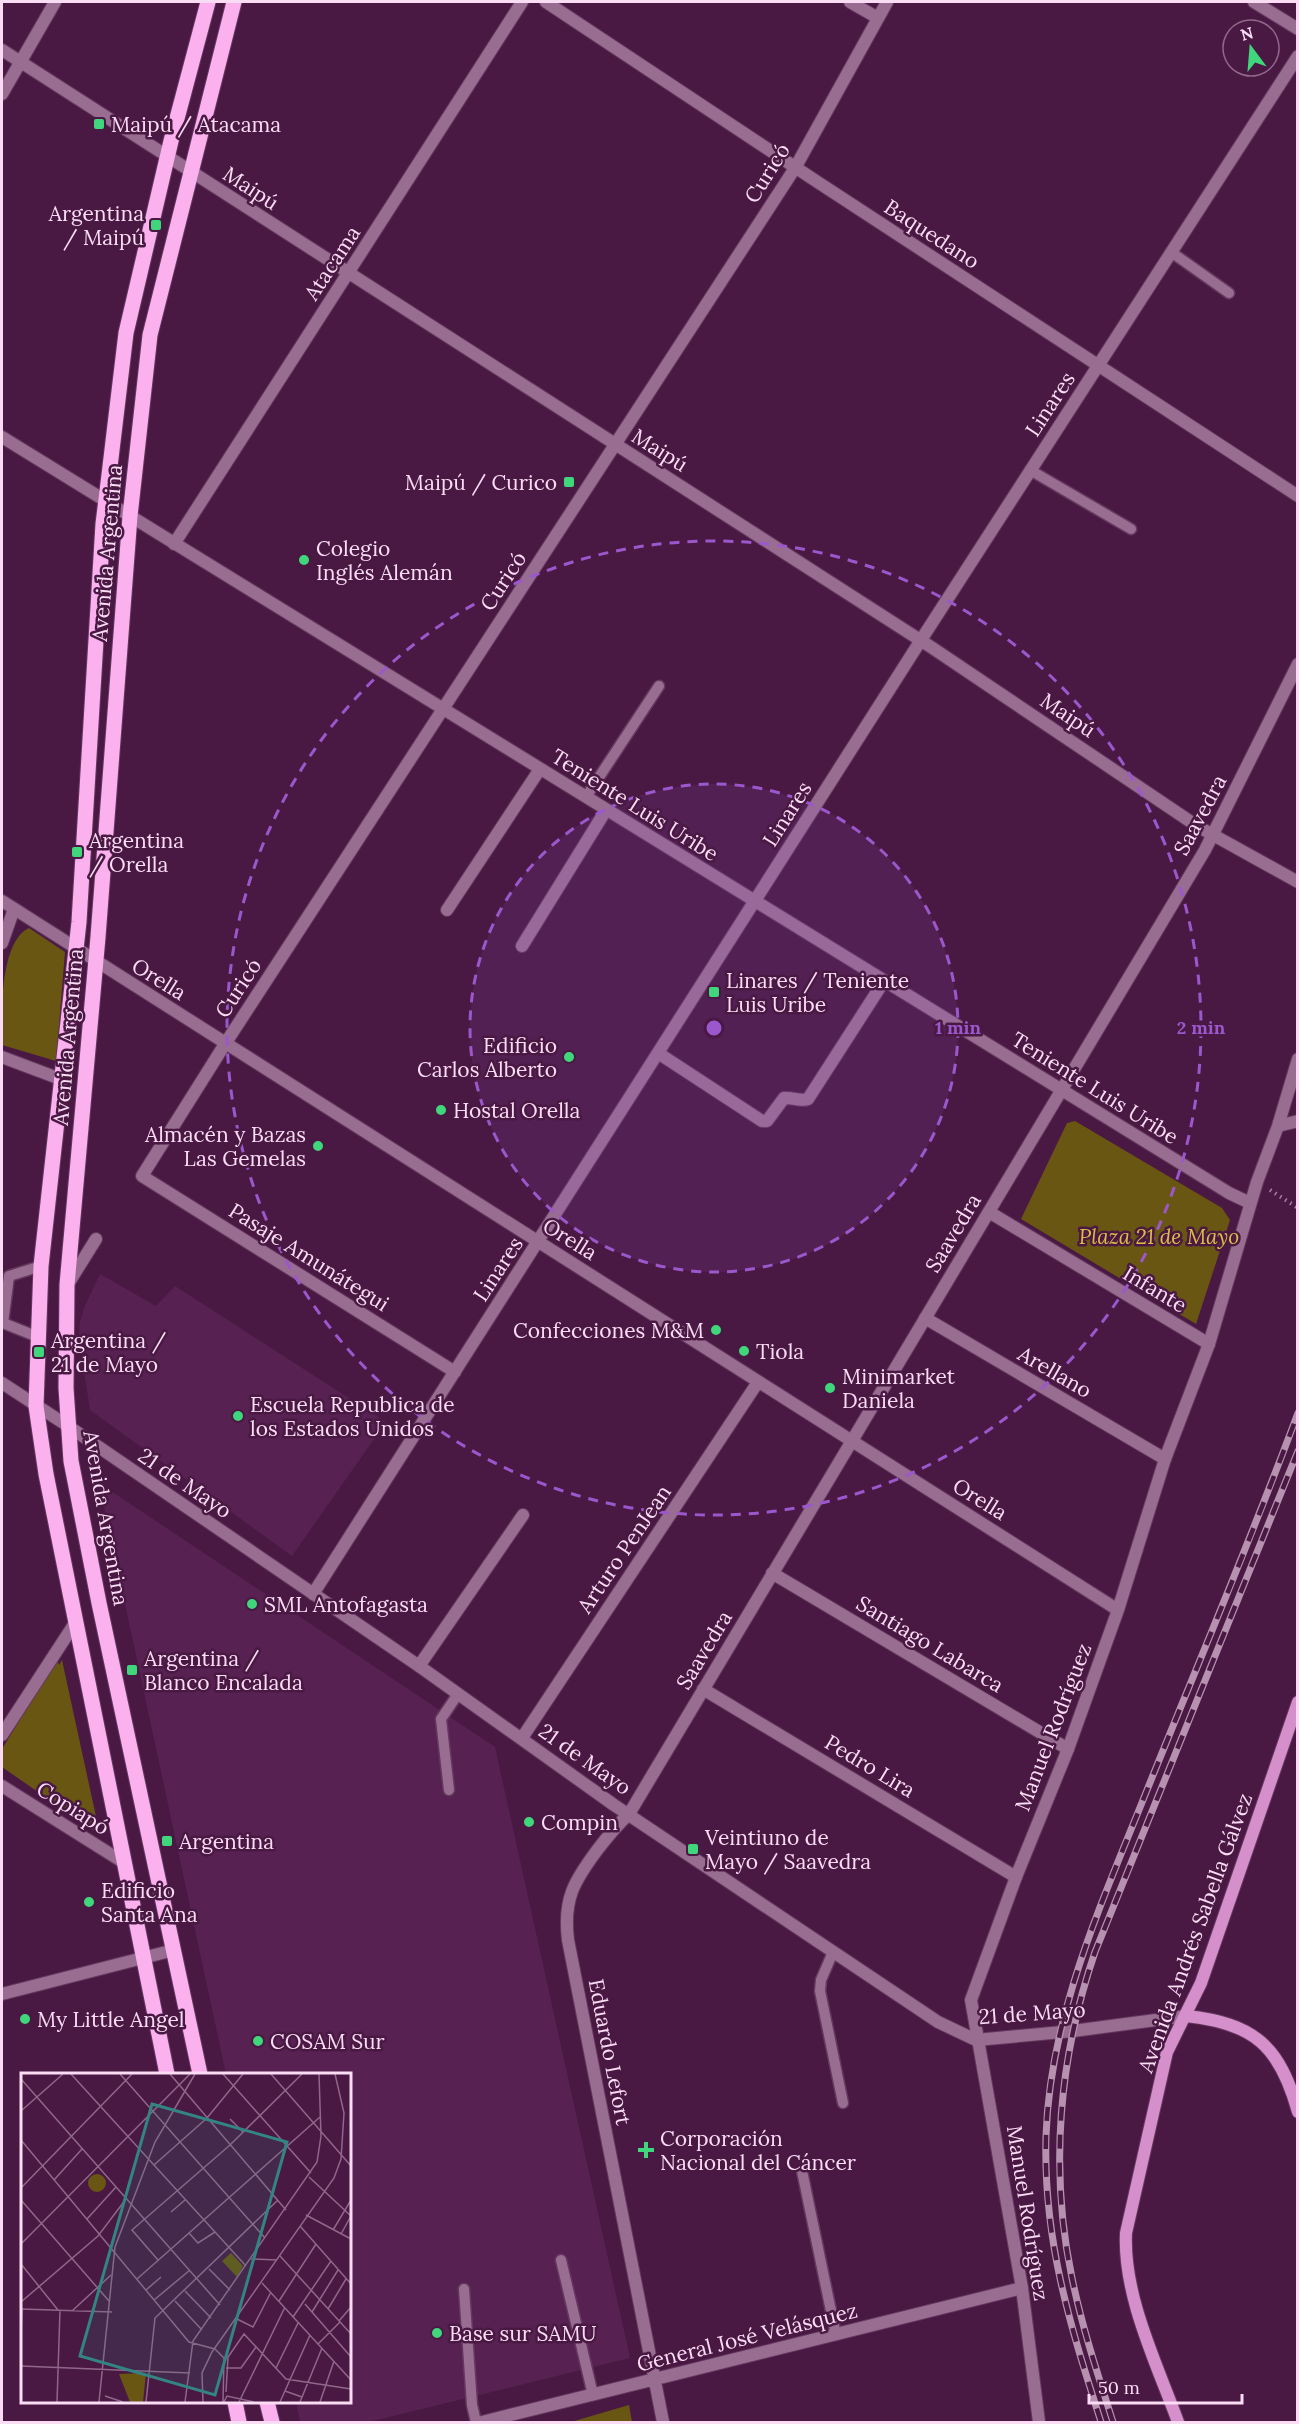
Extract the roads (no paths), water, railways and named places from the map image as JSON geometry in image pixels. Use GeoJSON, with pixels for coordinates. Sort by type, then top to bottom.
{"type":"FeatureCollection","features":[{"type":"Feature","properties":{"kind":"main road","name":"Avenida Argentina"},"geometry":{"type":"LineString","coordinates":[[166,2073],[46,1474],[36,1406],[42,1266],[76,948],[106,502],[126,333],[167,157],[208,2]]}},
{"type":"Feature","properties":{"kind":"main road","name":"Avenida Argentina"},"geometry":{"type":"LineString","coordinates":[[200,2073],[99,1603],[71,1461],[66,1388],[67,1285],[94,961],[98,937],[130,516],[150,335],[234,2]]}},
{"type":"Feature","properties":{"kind":"main road","name":"Avenida Andrés Sabella Gálvez"},"geometry":{"type":"LineString","coordinates":[[1178,2422],[1131,2289],[1126,2261],[1126,2233],[1167,2052],[1201,1983],[1298,1702]]}},
{"type":"Feature","properties":{"kind":"main road"},"geometry":{"type":"LineString","coordinates":[[1186,2016],[1220,2021],[1256,2038],[1279,2062],[1287,2077],[1298,2112]]}},
{"type":"Feature","properties":{"kind":"main road"},"geometry":{"type":"LineString","coordinates":[[235,2403],[239,2422]]}},
{"type":"Feature","properties":{"kind":"main road"},"geometry":{"type":"LineString","coordinates":[[267,2403],[272,2422]]}},
{"type":"Feature","properties":{"kind":"street"},"geometry":{"type":"LineString","coordinates":[[2,94],[55,2]]}},
{"type":"Feature","properties":{"kind":"street","name":"Atacama"},"geometry":{"type":"LineString","coordinates":[[174,544],[522,2]]}},
{"type":"Feature","properties":{"kind":"street","name":"Baquedano"},"geometry":{"type":"LineString","coordinates":[[546,2],[795,168],[1298,496]]}},
{"type":"Feature","properties":{"kind":"street"},"geometry":{"type":"LineString","coordinates":[[850,2],[878,18]]}},
{"type":"Feature","properties":{"kind":"street","name":"Curicó"},"geometry":{"type":"LineString","coordinates":[[142,1176],[225,1044],[795,168],[887,2]]}},
{"type":"Feature","properties":{"kind":"street"},"geometry":{"type":"LineString","coordinates":[[1254,2],[1298,28]]}},
{"type":"Feature","properties":{"kind":"street","name":"Maipú"},"geometry":{"type":"LineString","coordinates":[[2,50],[921,640],[1213,836],[1298,882]]}},
{"type":"Feature","properties":{"kind":"street","name":"Linares"},"geometry":{"type":"LineString","coordinates":[[313,1594],[921,640],[1298,56]]}},
{"type":"Feature","properties":{"kind":"street","name":"Teniente Luis Uribe"},"geometry":{"type":"LineString","coordinates":[[2,437],[1229,1193],[1250,1203]]}},
{"type":"Feature","properties":{"kind":"street","name":"Saavedra"},"geometry":{"type":"LineString","coordinates":[[628,1814],[1213,836],[1298,664]]}},
{"type":"Feature","properties":{"kind":"street"},"geometry":{"type":"LineString","coordinates":[[447,910],[540,769]]}},
{"type":"Feature","properties":{"kind":"street"},"geometry":{"type":"LineString","coordinates":[[522,946],[606,810]]}},
{"type":"Feature","properties":{"kind":"street","name":"Orella"},"geometry":{"type":"LineString","coordinates":[[2,901],[1118,1610]]}},
{"type":"Feature","properties":{"kind":"street"},"geometry":{"type":"LineString","coordinates":[[2,943],[14,909]]}},
{"type":"Feature","properties":{"kind":"street"},"geometry":{"type":"LineString","coordinates":[[658,1053],[762,1121],[767,1121],[784,1098],[803,1101],[808,1099],[884,981]]}},
{"type":"Feature","properties":{"kind":"street"},"geometry":{"type":"LineString","coordinates":[[2,1057],[63,1080]]}},
{"type":"Feature","properties":{"kind":"street","name":"Manuel Rodríguez"},"geometry":{"type":"LineString","coordinates":[[1039,2422],[1022,2288],[983,2066],[976,2040],[971,2000],[1016,1877],[1068,1749],[1118,1610],[1165,1459],[1209,1344],[1250,1203],[1278,1126],[1298,1059]]}},
{"type":"Feature","properties":{"kind":"street"},"geometry":{"type":"LineString","coordinates":[[1278,1126],[1298,1121]]}},
{"type":"Feature","properties":{"kind":"street","name":"Pasaje Amunátegui"},"geometry":{"type":"LineString","coordinates":[[142,1176],[455,1372]]}},
{"type":"Feature","properties":{"kind":"street","name":"Infante"},"geometry":{"type":"LineString","coordinates":[[988,1212],[1209,1344]]}},
{"type":"Feature","properties":{"kind":"street"},"geometry":{"type":"LineString","coordinates":[[67,1285],[96,1239]]}},
{"type":"Feature","properties":{"kind":"street","name":"Arellano"},"geometry":{"type":"LineString","coordinates":[[925,1318],[1165,1459]]}},
{"type":"Feature","properties":{"kind":"street","name":"Arturo PenJean"},"geometry":{"type":"LineString","coordinates":[[522,1738],[758,1382]]}},
{"type":"Feature","properties":{"kind":"street","name":"21 de Mayo"},"geometry":{"type":"LineString","coordinates":[[2,1383],[420,1666],[628,1814],[938,2022],[976,2040],[1073,2031],[1186,2016]]}},
{"type":"Feature","properties":{"kind":"street"},"geometry":{"type":"LineString","coordinates":[[420,1666],[523,1515]]}},
{"type":"Feature","properties":{"kind":"street","name":"Santiago Labarca"},"geometry":{"type":"LineString","coordinates":[[772,1574],[1068,1749]]}},
{"type":"Feature","properties":{"kind":"street"},"geometry":{"type":"LineString","coordinates":[[2,1735],[75,1623]]}},
{"type":"Feature","properties":{"kind":"street","name":"Pedro Lira"},"geometry":{"type":"LineString","coordinates":[[703,1689],[1016,1877]]}},
{"type":"Feature","properties":{"kind":"street","name":"Copiapó"},"geometry":{"type":"LineString","coordinates":[[2,1786],[123,1862]]}},
{"type":"Feature","properties":{"kind":"street","name":"Eduardo Lefort"},"geometry":{"type":"LineString","coordinates":[[628,1814],[616,1825],[574,1883],[566,1911],[566,1926],[663,2422]]}},
{"type":"Feature","properties":{"kind":"street"},"geometry":{"type":"LineString","coordinates":[[2,1994],[174,1950]]}},
{"type":"Feature","properties":{"kind":"street","name":"General José Velásquez"},"geometry":{"type":"LineString","coordinates":[[482,2422],[1022,2288]]}},
{"type":"Feature","properties":{"kind":"lane"},"geometry":{"type":"LineString","coordinates":[[1171,252],[1229,293]]}},
{"type":"Feature","properties":{"kind":"lane"},"geometry":{"type":"LineString","coordinates":[[1030,470],[1131,529]]}},
{"type":"Feature","properties":{"kind":"lane"},"geometry":{"type":"LineString","coordinates":[[586,797],[659,686]]}},
{"type":"Feature","properties":{"kind":"lane"},"geometry":{"type":"LineString","coordinates":[[38,1337],[3,1323],[4,1304],[9,1276],[42,1266]]}},
{"type":"Feature","properties":{"kind":"lane"},"geometry":{"type":"LineString","coordinates":[[449,1790],[441,1719],[458,1694]]}},
{"type":"Feature","properties":{"kind":"lane"},"geometry":{"type":"LineString","coordinates":[[833,1952],[821,1980],[820,1991],[843,2103]]}},
{"type":"Feature","properties":{"kind":"lane"},"geometry":{"type":"LineString","coordinates":[[802,2172],[836,2335]]}},
{"type":"Feature","properties":{"kind":"lane"},"geometry":{"type":"LineString","coordinates":[[561,2260],[593,2395]]}},
{"type":"Feature","properties":{"kind":"lane"},"geometry":{"type":"LineString","coordinates":[[464,2289],[472,2405],[476,2422]]}},
{"type":"Feature","properties":{"kind":"railway"},"geometry":{"type":"LineString","coordinates":[[1101,2422],[1069,2316],[1054,2247],[1049,2211],[1046,2136],[1057,2047],[1067,2004],[1095,1919],[1298,1413]]}},
{"type":"Feature","properties":{"kind":"railway"},"geometry":{"type":"LineString","coordinates":[[1113,2422],[1081,2315],[1065,2237],[1061,2196],[1061,2114],[1073,2032],[1095,1952],[1298,1451]]}},
{"type":"Feature","properties":{"kind":"place","name":"Maipú / Atacama"},"geometry":{"type":"Point","coordinates":[99,124]}},
{"type":"Feature","properties":{"kind":"place","name":"Argentina / Maipú"},"geometry":{"type":"Point","coordinates":[156,225]}},
{"type":"Feature","properties":{"kind":"place","name":"Maipú / Curico"},"geometry":{"type":"Point","coordinates":[569,482]}},
{"type":"Feature","properties":{"kind":"place","name":"Colegio Inglés Alemán"},"geometry":{"type":"Point","coordinates":[304,560]}},
{"type":"Feature","properties":{"kind":"place","name":"Argentina / Orella"},"geometry":{"type":"Point","coordinates":[77,852]}},
{"type":"Feature","properties":{"kind":"place","name":"Linares / Teniente Luis Uribe"},"geometry":{"type":"Point","coordinates":[714,992]}},
{"type":"Feature","properties":{"kind":"place","name":"Edificio Carlos Alberto"},"geometry":{"type":"Point","coordinates":[569,1057]}},
{"type":"Feature","properties":{"kind":"place","name":"Hostal Orella"},"geometry":{"type":"Point","coordinates":[441,1110]}},
{"type":"Feature","properties":{"kind":"place","name":"Almacén y Bazas Las Gemelas"},"geometry":{"type":"Point","coordinates":[318,1146]}},
{"type":"Feature","properties":{"kind":"place","name":"Confecciones M&M"},"geometry":{"type":"Point","coordinates":[716,1330]}},
{"type":"Feature","properties":{"kind":"place","name":"Tiola"},"geometry":{"type":"Point","coordinates":[744,1351]}},
{"type":"Feature","properties":{"kind":"place","name":"Argentina / 21 de Mayo"},"geometry":{"type":"Point","coordinates":[39,1352]}},
{"type":"Feature","properties":{"kind":"place","name":"Minimarket Daniela"},"geometry":{"type":"Point","coordinates":[830,1388]}},
{"type":"Feature","properties":{"kind":"place","name":"Escuela Republica de los Estados Unidos"},"geometry":{"type":"Point","coordinates":[238,1416]}},
{"type":"Feature","properties":{"kind":"place","name":"SML Antofagasta"},"geometry":{"type":"Point","coordinates":[252,1604]}},
{"type":"Feature","properties":{"kind":"place","name":"Argentina / Blanco Encalada"},"geometry":{"type":"Point","coordinates":[132,1670]}},
{"type":"Feature","properties":{"kind":"place","name":"Compin"},"geometry":{"type":"Point","coordinates":[529,1822]}},
{"type":"Feature","properties":{"kind":"place","name":"Argentina"},"geometry":{"type":"Point","coordinates":[167,1841]}},
{"type":"Feature","properties":{"kind":"place","name":"Veintiuno de Mayo / Saavedra"},"geometry":{"type":"Point","coordinates":[693,1849]}},
{"type":"Feature","properties":{"kind":"place","name":"Edificio Santa Ana"},"geometry":{"type":"Point","coordinates":[89,1902]}},
{"type":"Feature","properties":{"kind":"place","name":"My Little Angel"},"geometry":{"type":"Point","coordinates":[25,2019]}},
{"type":"Feature","properties":{"kind":"place","name":"COSAM Sur"},"geometry":{"type":"Point","coordinates":[258,2041]}},
{"type":"Feature","properties":{"kind":"place","name":"Corporación Nacional del Cáncer"},"geometry":{"type":"Point","coordinates":[646,2150]}},
{"type":"Feature","properties":{"kind":"place","name":"Base sur SAMU"},"geometry":{"type":"Point","coordinates":[437,2333]}},
{"type":"Feature","properties":{"kind":"park label","name":"Plaza 21 de Mayo"},"geometry":{"type":"Point","coordinates":[1159,1236]}}]}
